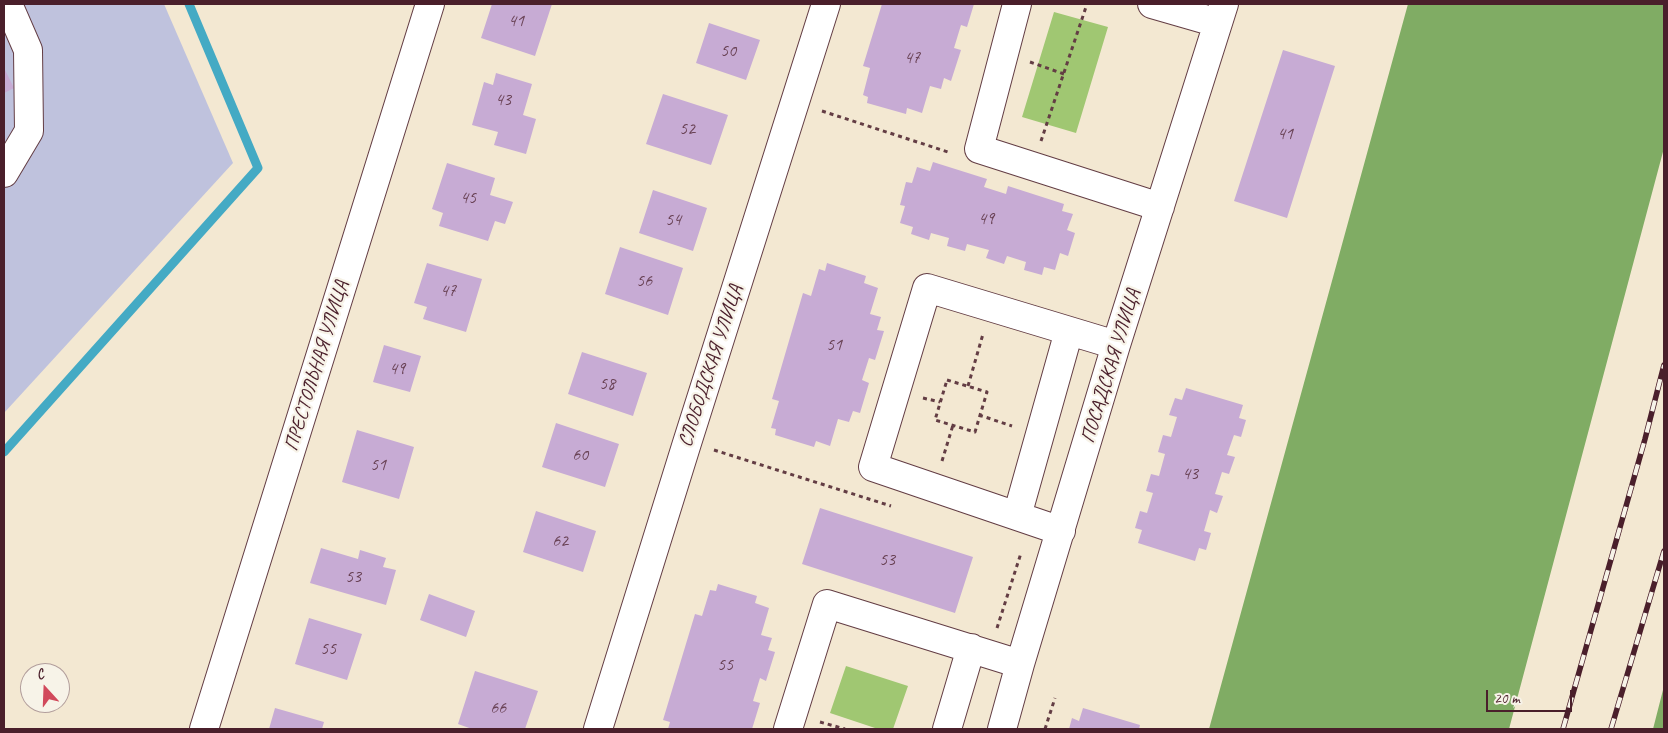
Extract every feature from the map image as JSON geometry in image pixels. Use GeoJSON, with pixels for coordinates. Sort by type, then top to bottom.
{"type":"FeatureCollection","features":[{"type":"Feature","properties":{"kind":"street"},"geometry":{"type":"LineString","coordinates":[[4,173],[29,131],[28,50],[8,4]]}},
{"type":"Feature","properties":{"kind":"street","name":"ПРЕСТОЛЬНАЯ УЛИЦА"},"geometry":{"type":"LineString","coordinates":[[204,729],[430,4]]}},
{"type":"Feature","properties":{"kind":"street","name":"СЛОБОДСКАЯ УЛИЦА"},"geometry":{"type":"LineString","coordinates":[[598,729],[686,443],[826,4]]}},
{"type":"Feature","properties":{"kind":"street"},"geometry":{"type":"LineString","coordinates":[[1017,4],[978,149],[1160,207]]}},
{"type":"Feature","properties":{"kind":"street"},"geometry":{"type":"LineString","coordinates":[[1152,4],[1221,13]]}},
{"type":"Feature","properties":{"kind":"street","name":"ПОСАДСКАЯ УЛИЦА"},"geometry":{"type":"LineString","coordinates":[[1002,729],[1116,345],[1221,13]]}},
{"type":"Feature","properties":{"kind":"street"},"geometry":{"type":"LineString","coordinates":[[1061,531],[873,467],[926,288],[1116,345]]}},
{"type":"Feature","properties":{"kind":"street"},"geometry":{"type":"LineString","coordinates":[[1017,516],[1069,331]]}},
{"type":"Feature","properties":{"kind":"street"},"geometry":{"type":"LineString","coordinates":[[788,729],[827,604],[1020,664]]}},
{"type":"Feature","properties":{"kind":"street"},"geometry":{"type":"LineString","coordinates":[[947,729],[972,648]]}},
{"type":"Feature","properties":{"kind":"path"},"geometry":{"type":"LineString","coordinates":[[1047,125],[1087,4]]}},
{"type":"Feature","properties":{"kind":"path"},"geometry":{"type":"LineString","coordinates":[[1003,54],[1064,74]]}},
{"type":"Feature","properties":{"kind":"path"},"geometry":{"type":"LineString","coordinates":[[968,386],[991,307]]}},
{"type":"Feature","properties":{"kind":"path"},"geometry":{"type":"LineString","coordinates":[[947,380],[987,392],[975,432],[953,425],[935,420],[947,380]]}},
{"type":"Feature","properties":{"kind":"path"},"geometry":{"type":"LineString","coordinates":[[934,488],[953,425]]}},
{"type":"Feature","properties":{"kind":"path"},"geometry":{"type":"LineString","coordinates":[[686,443],[896,507]]}},
{"type":"Feature","properties":{"kind":"path"},"geometry":{"type":"LineString","coordinates":[[1046,729],[1055,698]]}},
{"type":"Feature","properties":{"kind":"shaded area"},"geometry":{"type":"Polygon","coordinates":[[[4,4],[164,4],[233,163],[4,413],[4,4]]]}},
{"type":"Feature","properties":{"kind":"green space"},"geometry":{"type":"Polygon","coordinates":[[[1408,4],[1664,4],[1664,148],[1509,729],[1209,729],[1408,4]]]}},
{"type":"Feature","properties":{"kind":"green space"},"geometry":{"type":"Polygon","coordinates":[[[1054,12],[1108,27],[1076,133],[1022,117],[1054,12]]]}},
{"type":"Feature","properties":{"kind":"green space"},"geometry":{"type":"Polygon","coordinates":[[[846,666],[908,686],[893,729],[878,729],[830,713],[846,666]]]}},
{"type":"Feature","properties":{"kind":"green space"},"geometry":{"type":"Polygon","coordinates":[[[1664,686],[1664,729],[1653,729],[1664,686]]]}},
{"type":"Feature","properties":{"kind":"building"},"geometry":{"type":"Polygon","coordinates":[[[492,4],[552,4],[535,56],[481,38],[492,4]]]}},
{"type":"Feature","properties":{"kind":"building"},"geometry":{"type":"Polygon","coordinates":[[[882,4],[974,4],[967,27],[961,25],[954,48],[961,50],[951,81],[944,78],[941,89],[930,86],[922,113],[907,108],[906,114],[867,103],[868,97],[863,95],[870,68],[863,66],[882,4]]]}},
{"type":"Feature","properties":{"kind":"building"},"geometry":{"type":"Polygon","coordinates":[[[709,23],[760,40],[746,80],[696,63],[709,23]]]}},
{"type":"Feature","properties":{"kind":"building"},"geometry":{"type":"Polygon","coordinates":[[[1283,50],[1335,66],[1287,218],[1234,201],[1283,50]]]}},
{"type":"Feature","properties":{"kind":"building"},"geometry":{"type":"Polygon","coordinates":[[[4,68],[14,88],[4,93],[4,68]]]}},
{"type":"Feature","properties":{"kind":"building"},"geometry":{"type":"Polygon","coordinates":[[[496,73],[532,84],[523,115],[536,119],[526,154],[494,145],[498,132],[472,125],[484,82],[493,85],[496,73]]]}},
{"type":"Feature","properties":{"kind":"building"},"geometry":{"type":"Polygon","coordinates":[[[663,94],[728,115],[711,165],[646,144],[663,94]]]}},
{"type":"Feature","properties":{"kind":"building"},"geometry":{"type":"Polygon","coordinates":[[[933,162],[987,179],[984,187],[1006,194],[1008,186],[1064,204],[1062,211],[1073,214],[1067,230],[1075,233],[1068,256],[1060,253],[1055,270],[1044,267],[1042,275],[1024,270],[1026,262],[1007,256],[1004,264],[986,258],[989,250],[967,244],[965,251],[947,246],[949,238],[931,233],[929,240],[911,234],[913,227],[900,223],[905,206],[900,205],[906,182],[912,183],[917,167],[930,171],[933,162]]]}},
{"type":"Feature","properties":{"kind":"building"},"geometry":{"type":"Polygon","coordinates":[[[447,163],[495,178],[490,195],[513,202],[505,224],[495,221],[488,241],[439,226],[443,213],[432,209],[447,163]]]}},
{"type":"Feature","properties":{"kind":"building"},"geometry":{"type":"Polygon","coordinates":[[[653,190],[707,208],[693,251],[639,233],[653,190]]]}},
{"type":"Feature","properties":{"kind":"building"},"geometry":{"type":"Polygon","coordinates":[[[620,247],[683,268],[668,315],[605,294],[620,247]]]}},
{"type":"Feature","properties":{"kind":"building"},"geometry":{"type":"Polygon","coordinates":[[[427,263],[482,279],[466,332],[423,319],[427,307],[414,303],[427,263]]]}},
{"type":"Feature","properties":{"kind":"building"},"geometry":{"type":"Polygon","coordinates":[[[827,263],[866,276],[864,283],[878,288],[870,314],[881,317],[877,330],[884,331],[875,360],[869,358],[862,380],[869,383],[860,413],[853,411],[849,422],[838,419],[830,446],[816,441],[814,447],[775,435],[776,429],[771,428],[779,401],[772,399],[803,293],[811,296],[819,269],[825,271],[827,263]]]}},
{"type":"Feature","properties":{"kind":"building"},"geometry":{"type":"Polygon","coordinates":[[[384,345],[421,356],[410,392],[373,382],[384,345]]]}},
{"type":"Feature","properties":{"kind":"building"},"geometry":{"type":"Polygon","coordinates":[[[582,352],[647,373],[633,416],[568,394],[582,352]]]}},
{"type":"Feature","properties":{"kind":"building"},"geometry":{"type":"Polygon","coordinates":[[[1186,388],[1243,405],[1239,418],[1246,420],[1241,437],[1234,435],[1227,455],[1235,457],[1229,474],[1222,472],[1215,494],[1223,496],[1217,513],[1210,510],[1204,531],[1211,533],[1206,550],[1199,548],[1195,561],[1138,543],[1142,530],[1135,528],[1140,511],[1147,513],[1153,493],[1146,491],[1151,474],[1159,476],[1165,454],[1158,452],[1163,435],[1171,437],[1177,417],[1169,415],[1175,398],[1182,400],[1186,388]]]}},
{"type":"Feature","properties":{"kind":"building"},"geometry":{"type":"Polygon","coordinates":[[[556,423],[619,444],[605,487],[542,467],[556,423]]]}},
{"type":"Feature","properties":{"kind":"building"},"geometry":{"type":"Polygon","coordinates":[[[357,430],[414,447],[399,499],[342,482],[357,430]]]}},
{"type":"Feature","properties":{"kind":"building"},"geometry":{"type":"Polygon","coordinates":[[[820,508],[973,557],[955,613],[802,564],[820,508]]]}},
{"type":"Feature","properties":{"kind":"building"},"geometry":{"type":"Polygon","coordinates":[[[536,511],[596,531],[583,572],[523,552],[536,511]]]}},
{"type":"Feature","properties":{"kind":"building"},"geometry":{"type":"Polygon","coordinates":[[[321,548],[358,559],[360,550],[386,558],[383,567],[396,570],[386,605],[310,583],[321,548]]]}},
{"type":"Feature","properties":{"kind":"building"},"geometry":{"type":"Polygon","coordinates":[[[718,584],[757,596],[755,603],[769,608],[761,635],[772,638],[768,650],[775,652],[766,681],[760,678],[753,701],[760,703],[752,729],[668,729],[670,722],[663,720],[695,614],[702,616],[710,590],[716,591],[718,584]]]}},
{"type":"Feature","properties":{"kind":"building"},"geometry":{"type":"Polygon","coordinates":[[[429,594],[475,611],[466,637],[420,620],[429,594]]]}},
{"type":"Feature","properties":{"kind":"building"},"geometry":{"type":"Polygon","coordinates":[[[309,618],[362,634],[347,680],[295,664],[309,618]]]}},
{"type":"Feature","properties":{"kind":"building"},"geometry":{"type":"Polygon","coordinates":[[[475,671],[538,691],[525,729],[472,729],[458,724],[475,671]]]}},
{"type":"Feature","properties":{"kind":"building"},"geometry":{"type":"Polygon","coordinates":[[[275,708],[324,722],[322,729],[269,729],[275,708]]]}},
{"type":"Feature","properties":{"kind":"building"},"geometry":{"type":"Polygon","coordinates":[[[1083,708],[1140,725],[1139,729],[1069,729],[1072,718],[1079,721],[1083,708]]]}},
{"type":"Feature","properties":{"kind":"waterway"},"geometry":{"type":"LineString","coordinates":[[4,452],[258,168],[189,4]]}},
{"type":"Feature","properties":{"kind":"railway"},"geometry":{"type":"LineString","coordinates":[[1563,729],[1664,365]]}},
{"type":"Feature","properties":{"kind":"railway"},"geometry":{"type":"LineString","coordinates":[[1611,729],[1664,551]]}}]}
